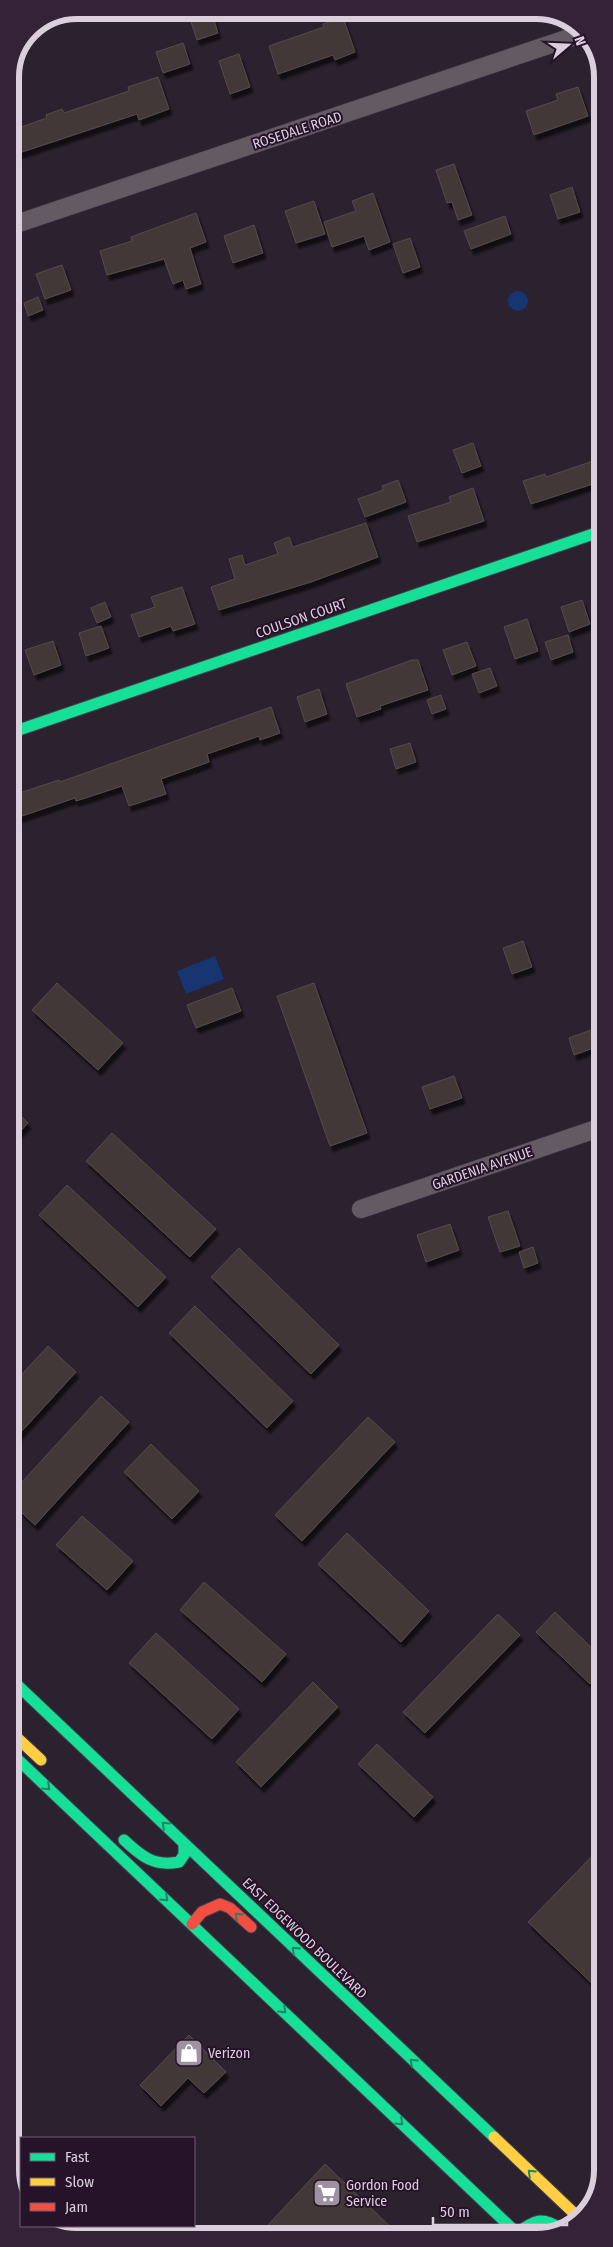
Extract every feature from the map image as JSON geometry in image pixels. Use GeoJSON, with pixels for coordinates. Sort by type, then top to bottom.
{"type":"FeatureCollection","features":[{"type":"Feature","properties":{"kind":"street","name":"ROSEDALE ROAD"},"geometry":{"type":"LineString","coordinates":[[19,223],[577,35]]}},
{"type":"Feature","properties":{"kind":"street","name":"COULSON COURT"},"geometry":{"type":"LineString","coordinates":[[19,730],[594,534]]}},
{"type":"Feature","properties":{"kind":"street","name":"GARDENIA AVENUE"},"geometry":{"type":"LineString","coordinates":[[361,1209],[594,1130]]}},
{"type":"Feature","properties":{"kind":"street","name":"EAST EDGEWOOD BOULEVARD"},"geometry":{"type":"LineString","coordinates":[[19,1688],[575,2214]]}},
{"type":"Feature","properties":{"kind":"street"},"geometry":{"type":"LineString","coordinates":[[19,1739],[53,1771]]}},
{"type":"Feature","properties":{"kind":"street"},"geometry":{"type":"LineString","coordinates":[[19,1761],[512,2228]]}},
{"type":"Feature","properties":{"kind":"street"},"geometry":{"type":"LineString","coordinates":[[115,1831],[143,1857],[158,1864],[179,1862],[184,1855],[184,1844]]}},
{"type":"Feature","properties":{"kind":"street"},"geometry":{"type":"LineString","coordinates":[[192,1924],[202,1912],[220,1904],[230,1908],[258,1934]]}},
{"type":"Feature","properties":{"kind":"street"},"geometry":{"type":"LineString","coordinates":[[339,2004],[357,2009]]}},
{"type":"Feature","properties":{"kind":"street"},"geometry":{"type":"LineString","coordinates":[[525,2228],[535,2220],[543,2219],[556,2225]]}},
{"type":"Feature","properties":{"kind":"water"},"geometry":{"type":"Polygon","coordinates":[[[518,291],[525,294],[528,301],[525,308],[518,311],[511,308],[508,301],[511,294],[518,291]]]}},
{"type":"Feature","properties":{"kind":"water"},"geometry":{"type":"Polygon","coordinates":[[[215,956],[224,979],[186,994],[177,971],[215,956]]]}},
{"type":"Feature","properties":{"kind":"building"},"geometry":{"type":"Polygon","coordinates":[[[199,19],[214,19],[218,33],[197,40],[191,22],[199,19]]]}},
{"type":"Feature","properties":{"kind":"building"},"geometry":{"type":"Polygon","coordinates":[[[337,19],[344,19],[355,52],[335,60],[333,55],[278,74],[269,46],[324,27],[323,24],[337,19]]]}},
{"type":"Feature","properties":{"kind":"building"},"geometry":{"type":"Polygon","coordinates":[[[183,43],[190,64],[163,73],[156,52],[183,43]]]}},
{"type":"Feature","properties":{"kind":"building"},"geometry":{"type":"Polygon","coordinates":[[[239,54],[250,87],[230,94],[219,61],[239,54]]]}},
{"type":"Feature","properties":{"kind":"building"},"geometry":{"type":"Polygon","coordinates":[[[158,77],[169,109],[139,120],[137,114],[19,153],[19,128],[47,118],[46,115],[62,109],[64,113],[129,91],[128,87],[158,77]]]}},
{"type":"Feature","properties":{"kind":"building"},"geometry":{"type":"Polygon","coordinates":[[[578,87],[588,116],[534,135],[526,111],[558,100],[556,94],[578,87]]]}},
{"type":"Feature","properties":{"kind":"building"},"geometry":{"type":"Polygon","coordinates":[[[454,164],[472,215],[458,220],[452,202],[447,203],[436,170],[454,164]]]}},
{"type":"Feature","properties":{"kind":"building"},"geometry":{"type":"Polygon","coordinates":[[[572,187],[580,212],[558,219],[550,195],[572,187]]]}},
{"type":"Feature","properties":{"kind":"building"},"geometry":{"type":"Polygon","coordinates":[[[373,193],[390,242],[369,250],[364,236],[332,247],[324,222],[356,211],[352,201],[373,193]]]}},
{"type":"Feature","properties":{"kind":"building"},"geometry":{"type":"Polygon","coordinates":[[[314,201],[325,234],[296,243],[285,211],[314,201]]]}},
{"type":"Feature","properties":{"kind":"building"},"geometry":{"type":"Polygon","coordinates":[[[196,213],[206,242],[190,248],[201,284],[186,289],[183,280],[173,284],[164,259],[107,275],[100,251],[132,241],[131,237],[196,213]]]}},
{"type":"Feature","properties":{"kind":"building"},"geometry":{"type":"Polygon","coordinates":[[[505,216],[511,234],[471,249],[464,231],[505,216]]]}},
{"type":"Feature","properties":{"kind":"building"},"geometry":{"type":"Polygon","coordinates":[[[254,225],[263,253],[233,263],[224,236],[254,225]]]}},
{"type":"Feature","properties":{"kind":"building"},"geometry":{"type":"Polygon","coordinates":[[[410,238],[420,267],[403,273],[393,244],[410,238]]]}},
{"type":"Feature","properties":{"kind":"building"},"geometry":{"type":"Polygon","coordinates":[[[62,265],[71,290],[45,299],[36,274],[62,265]]]}},
{"type":"Feature","properties":{"kind":"building"},"geometry":{"type":"Polygon","coordinates":[[[38,297],[43,310],[28,316],[24,303],[38,297]]]}},
{"type":"Feature","properties":{"kind":"building"},"geometry":{"type":"Polygon","coordinates":[[[473,443],[481,466],[462,473],[453,450],[473,443]]]}},
{"type":"Feature","properties":{"kind":"building"},"geometry":{"type":"Polygon","coordinates":[[[594,461],[594,484],[531,504],[523,481],[545,474],[546,477],[594,461]]]}},
{"type":"Feature","properties":{"kind":"building"},"geometry":{"type":"Polygon","coordinates":[[[398,480],[406,502],[365,517],[358,499],[383,490],[382,486],[398,480]]]}},
{"type":"Feature","properties":{"kind":"building"},"geometry":{"type":"Polygon","coordinates":[[[473,488],[484,521],[417,542],[408,516],[451,502],[449,497],[473,488]]]}},
{"type":"Feature","properties":{"kind":"building"},"geometry":{"type":"Polygon","coordinates":[[[366,523],[378,557],[311,582],[219,610],[211,587],[235,579],[229,559],[242,555],[245,565],[278,554],[274,543],[289,537],[293,547],[366,523]]]}},
{"type":"Feature","properties":{"kind":"building"},"geometry":{"type":"Polygon","coordinates":[[[182,587],[195,624],[173,631],[171,626],[139,637],[131,615],[155,607],[151,597],[182,587]]]}},
{"type":"Feature","properties":{"kind":"building"},"geometry":{"type":"Polygon","coordinates":[[[582,600],[590,624],[569,632],[561,607],[582,600]]]}},
{"type":"Feature","properties":{"kind":"building"},"geometry":{"type":"Polygon","coordinates":[[[105,602],[111,617],[97,623],[91,608],[105,602]]]}},
{"type":"Feature","properties":{"kind":"building"},"geometry":{"type":"Polygon","coordinates":[[[527,619],[538,651],[515,659],[504,627],[527,619]]]}},
{"type":"Feature","properties":{"kind":"building"},"geometry":{"type":"Polygon","coordinates":[[[101,626],[109,648],[86,656],[79,633],[101,626]]]}},
{"type":"Feature","properties":{"kind":"building"},"geometry":{"type":"Polygon","coordinates":[[[568,635],[573,652],[551,660],[545,642],[568,635]]]}},
{"type":"Feature","properties":{"kind":"building"},"geometry":{"type":"Polygon","coordinates":[[[53,641],[61,665],[34,675],[25,650],[53,641]]]}},
{"type":"Feature","properties":{"kind":"building"},"geometry":{"type":"Polygon","coordinates":[[[467,642],[476,666],[452,675],[443,650],[467,642]]]}},
{"type":"Feature","properties":{"kind":"building"},"geometry":{"type":"Polygon","coordinates":[[[412,660],[418,660],[428,690],[380,706],[381,709],[357,717],[346,684],[412,660]]]}},
{"type":"Feature","properties":{"kind":"building"},"geometry":{"type":"Polygon","coordinates":[[[490,668],[497,686],[479,693],[472,674],[490,668]]]}},
{"type":"Feature","properties":{"kind":"building"},"geometry":{"type":"Polygon","coordinates":[[[319,689],[327,714],[305,722],[297,697],[319,689]]]}},
{"type":"Feature","properties":{"kind":"building"},"geometry":{"type":"Polygon","coordinates":[[[441,695],[446,709],[432,714],[427,700],[441,695]]]}},
{"type":"Feature","properties":{"kind":"building"},"geometry":{"type":"Polygon","coordinates":[[[271,707],[280,733],[260,740],[259,736],[207,754],[209,762],[161,779],[166,794],[129,806],[122,786],[76,801],[75,798],[19,817],[19,793],[59,780],[60,782],[271,707]]]}},
{"type":"Feature","properties":{"kind":"building"},"geometry":{"type":"Polygon","coordinates":[[[410,743],[416,762],[396,769],[390,749],[410,743]]]}},
{"type":"Feature","properties":{"kind":"building"},"geometry":{"type":"Polygon","coordinates":[[[523,941],[532,967],[512,974],[503,948],[523,941]]]}},
{"type":"Feature","properties":{"kind":"building"},"geometry":{"type":"Polygon","coordinates":[[[57,983],[123,1043],[98,1070],[32,1010],[57,983]]]}},
{"type":"Feature","properties":{"kind":"building"},"geometry":{"type":"Polygon","coordinates":[[[314,983],[367,1133],[330,1146],[277,996],[314,983]]]}},
{"type":"Feature","properties":{"kind":"building"},"geometry":{"type":"Polygon","coordinates":[[[232,988],[241,1011],[196,1028],[187,1005],[232,988]]]}},
{"type":"Feature","properties":{"kind":"building"},"geometry":{"type":"Polygon","coordinates":[[[594,1029],[594,1048],[574,1055],[569,1038],[594,1029]]]}},
{"type":"Feature","properties":{"kind":"building"},"geometry":{"type":"Polygon","coordinates":[[[454,1076],[462,1098],[430,1109],[422,1087],[454,1076]]]}},
{"type":"Feature","properties":{"kind":"building"},"geometry":{"type":"Polygon","coordinates":[[[19,1115],[28,1123],[19,1133],[19,1115]]]}},
{"type":"Feature","properties":{"kind":"building"},"geometry":{"type":"Polygon","coordinates":[[[112,1133],[216,1229],[190,1257],[86,1161],[112,1133]]]}},
{"type":"Feature","properties":{"kind":"building"},"geometry":{"type":"Polygon","coordinates":[[[67,1185],[166,1277],[138,1307],[39,1215],[67,1185]]]}},
{"type":"Feature","properties":{"kind":"building"},"geometry":{"type":"Polygon","coordinates":[[[508,1211],[520,1246],[500,1252],[488,1217],[508,1211]]]}},
{"type":"Feature","properties":{"kind":"building"},"geometry":{"type":"Polygon","coordinates":[[[450,1224],[459,1250],[426,1262],[417,1235],[450,1224]]]}},
{"type":"Feature","properties":{"kind":"building"},"geometry":{"type":"Polygon","coordinates":[[[533,1247],[538,1263],[524,1268],[519,1252],[533,1247]]]}},
{"type":"Feature","properties":{"kind":"building"},"geometry":{"type":"Polygon","coordinates":[[[239,1248],[339,1345],[311,1374],[211,1277],[239,1248]]]}},
{"type":"Feature","properties":{"kind":"building"},"geometry":{"type":"Polygon","coordinates":[[[195,1306],[293,1401],[267,1428],[169,1333],[195,1306]]]}},
{"type":"Feature","properties":{"kind":"building"},"geometry":{"type":"Polygon","coordinates":[[[48,1346],[76,1372],[19,1434],[19,1377],[48,1346]]]}},
{"type":"Feature","properties":{"kind":"building"},"geometry":{"type":"Polygon","coordinates":[[[101,1396],[129,1422],[35,1525],[19,1510],[19,1485],[101,1396]]]}},
{"type":"Feature","properties":{"kind":"building"},"geometry":{"type":"Polygon","coordinates":[[[368,1417],[395,1442],[302,1541],[275,1515],[368,1417]]]}},
{"type":"Feature","properties":{"kind":"building"},"geometry":{"type":"Polygon","coordinates":[[[151,1444],[199,1491],[172,1519],[124,1472],[151,1444]]]}},
{"type":"Feature","properties":{"kind":"building"},"geometry":{"type":"Polygon","coordinates":[[[82,1516],[133,1561],[107,1590],[56,1545],[82,1516]]]}},
{"type":"Feature","properties":{"kind":"building"},"geometry":{"type":"Polygon","coordinates":[[[347,1533],[429,1611],[401,1642],[318,1564],[347,1533]]]}},
{"type":"Feature","properties":{"kind":"building"},"geometry":{"type":"Polygon","coordinates":[[[204,1582],[286,1654],[262,1682],[180,1610],[204,1582]]]}},
{"type":"Feature","properties":{"kind":"building"},"geometry":{"type":"Polygon","coordinates":[[[555,1612],[594,1650],[594,1680],[590,1684],[536,1632],[555,1612]]]}},
{"type":"Feature","properties":{"kind":"building"},"geometry":{"type":"Polygon","coordinates":[[[498,1614],[520,1635],[425,1733],[403,1712],[498,1614]]]}},
{"type":"Feature","properties":{"kind":"building"},"geometry":{"type":"Polygon","coordinates":[[[156,1633],[239,1709],[212,1739],[129,1663],[156,1633]]]}},
{"type":"Feature","properties":{"kind":"building"},"geometry":{"type":"Polygon","coordinates":[[[313,1682],[338,1707],[261,1787],[236,1762],[313,1682]]]}},
{"type":"Feature","properties":{"kind":"building"},"geometry":{"type":"Polygon","coordinates":[[[377,1744],[433,1797],[414,1817],[358,1764],[377,1744]]]}},
{"type":"Feature","properties":{"kind":"building"},"geometry":{"type":"Polygon","coordinates":[[[594,1854],[594,1985],[528,1922],[594,1854]]]}},
{"type":"Feature","properties":{"kind":"building","name":"Verizon"},"geometry":{"type":"Polygon","coordinates":[[[189,2035],[226,2072],[204,2093],[188,2078],[161,2106],[140,2085],[189,2035]]]}},
{"type":"Feature","properties":{"kind":"building","name":"Gordon Food Service"},"geometry":{"type":"Polygon","coordinates":[[[325,2164],[392,2228],[271,2228],[268,2225],[325,2164]]]}},
{"type":"Feature","properties":{"kind":"traffic: fast"},"geometry":{"type":"LineString","coordinates":[[19,730],[594,534]]}},
{"type":"Feature","properties":{"kind":"traffic: fast"},"geometry":{"type":"LineString","coordinates":[[19,1687],[494,2137]]}},
{"type":"Feature","properties":{"kind":"traffic: fast"},"geometry":{"type":"LineString","coordinates":[[19,1761],[512,2228]]}},
{"type":"Feature","properties":{"kind":"traffic: fast"},"geometry":{"type":"LineString","coordinates":[[124,1840],[148,1859],[162,1863],[179,1862],[184,1855],[184,1844]]}},
{"type":"Feature","properties":{"kind":"traffic: fast"},"geometry":{"type":"LineString","coordinates":[[524,2228],[539,2221],[549,2222],[554,2225]]}},
{"type":"Feature","properties":{"kind":"traffic: slow"},"geometry":{"type":"LineString","coordinates":[[19,1739],[41,1760]]}},
{"type":"Feature","properties":{"kind":"traffic: slow"},"geometry":{"type":"LineString","coordinates":[[494,2137],[575,2214]]}},
{"type":"Feature","properties":{"kind":"traffic: jam"},"geometry":{"type":"LineString","coordinates":[[192,1924],[202,1912],[220,1904],[230,1908],[251,1927]]}},
{"type":"Feature","properties":{"kind":"place","name":"Verizon"},"geometry":{"type":"Point","coordinates":[189,2053]}},
{"type":"Feature","properties":{"kind":"place","name":"Gordon Food Service"},"geometry":{"type":"Point","coordinates":[327,2193]}}]}
